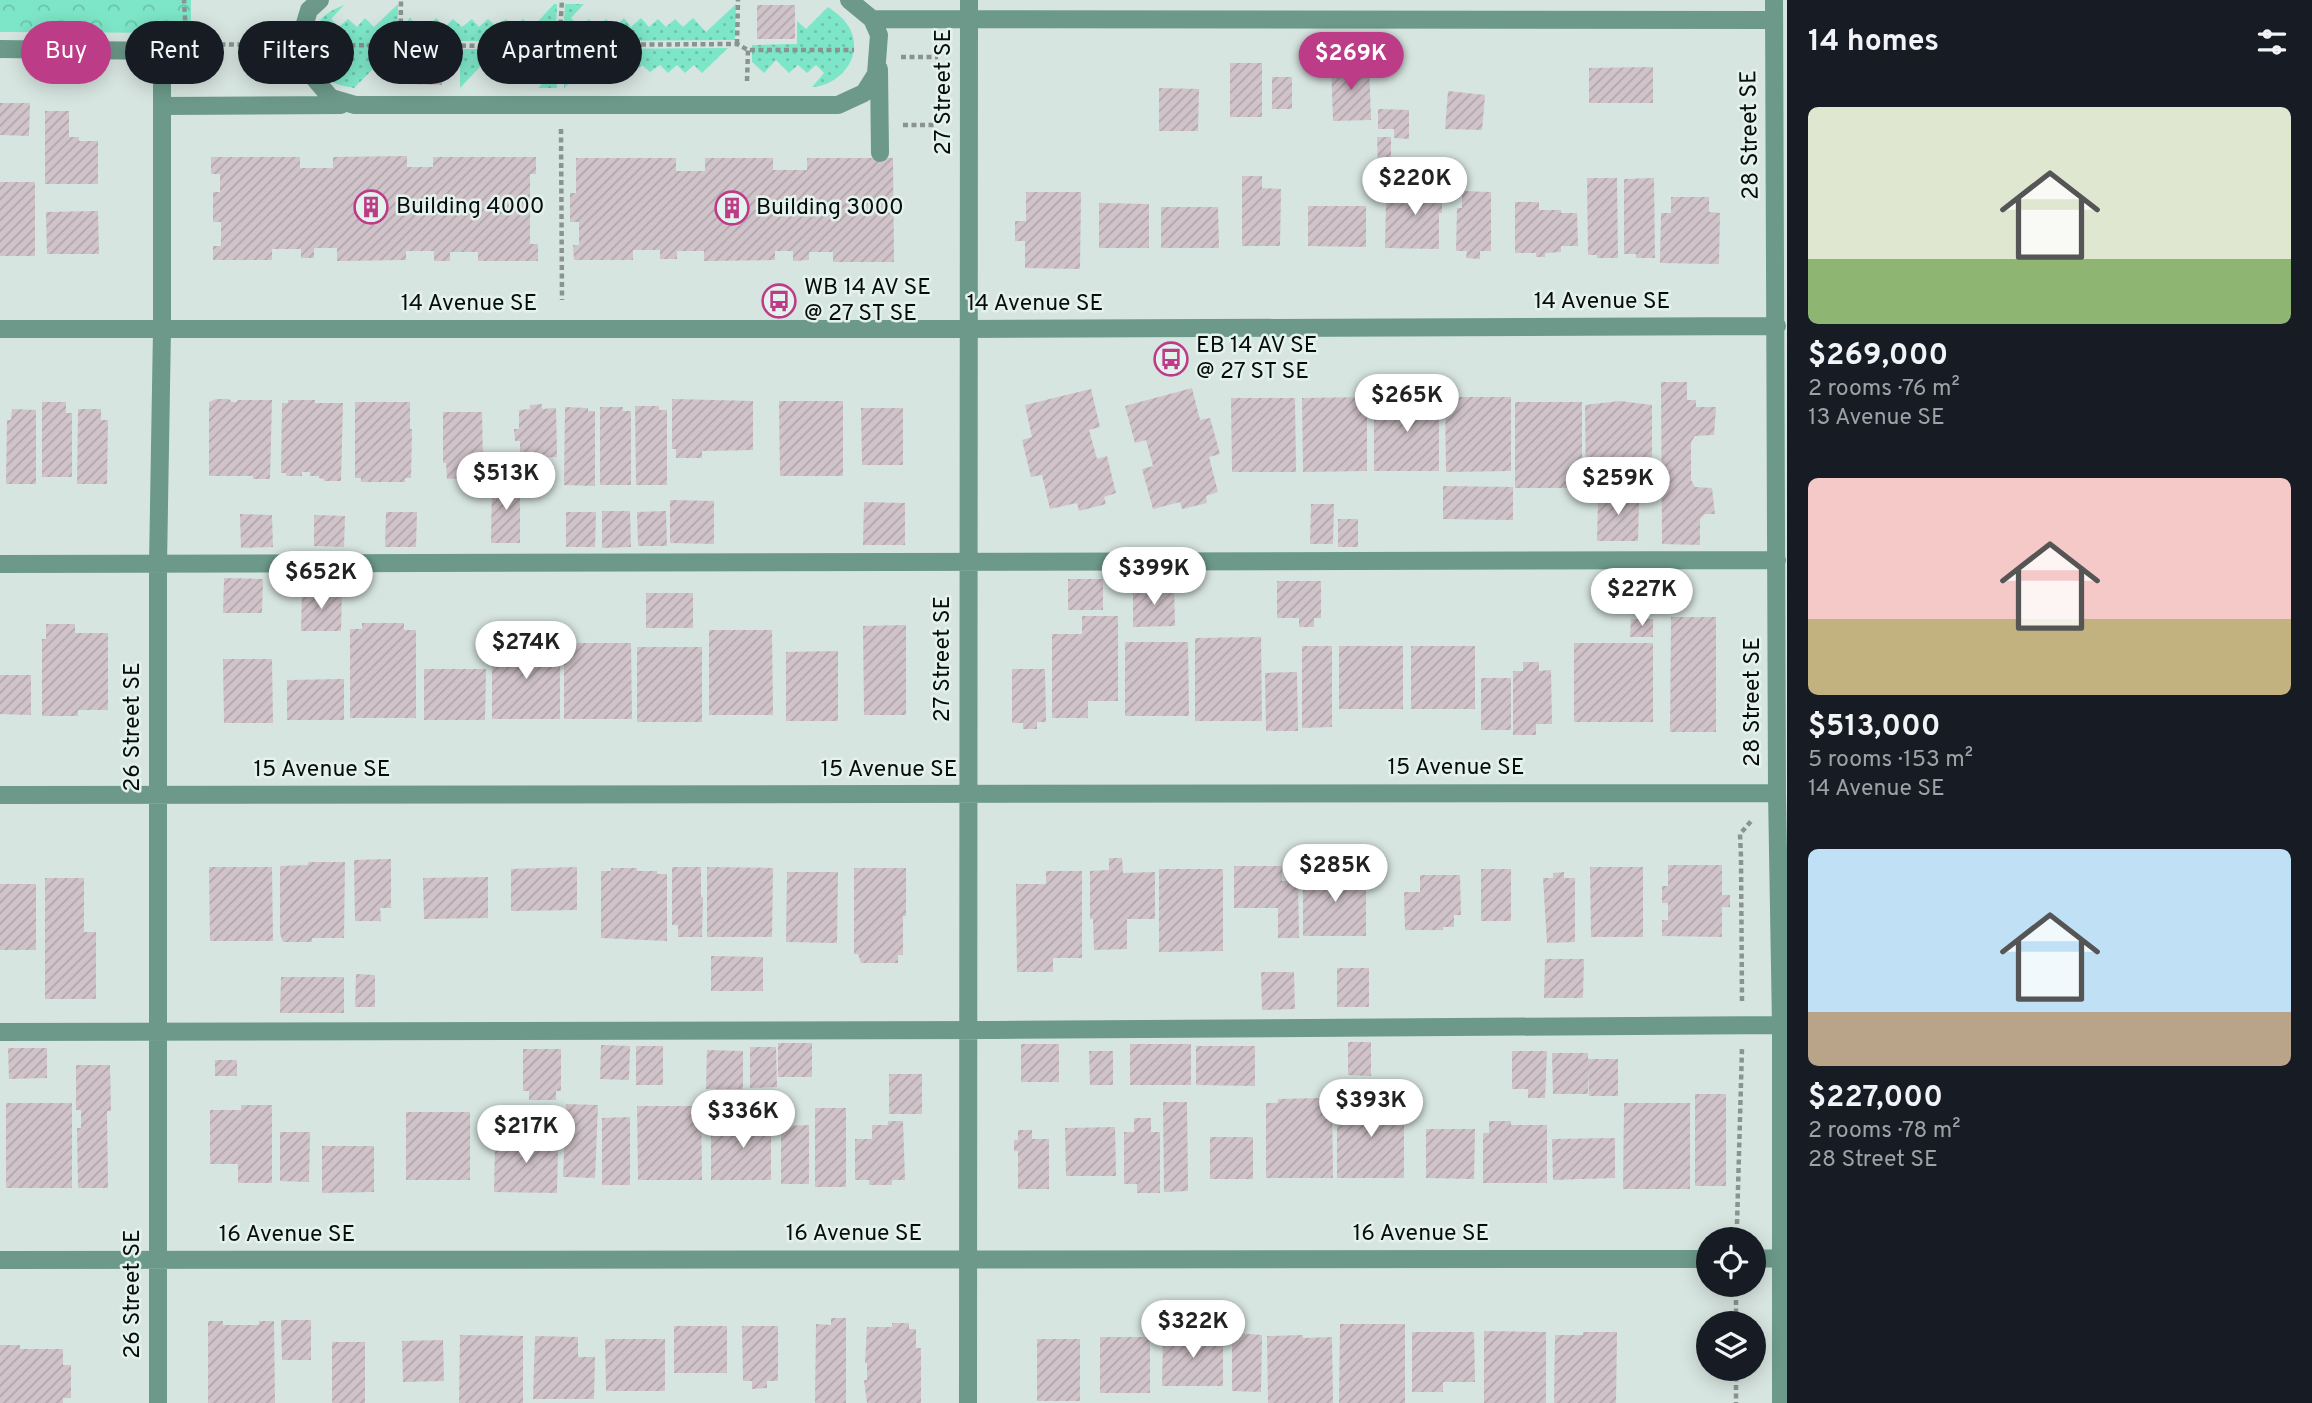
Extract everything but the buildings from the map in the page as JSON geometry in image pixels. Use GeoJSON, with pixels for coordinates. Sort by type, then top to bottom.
{"type":"FeatureCollection","features":[{"type":"Feature","properties":{"kind":"street"},"geometry":{"type":"LineString","coordinates":[[306,21],[309,10],[320,0]]}},
{"type":"Feature","properties":{"kind":"street"},"geometry":{"type":"LineString","coordinates":[[849,0],[872,19],[879,35],[880,153]]}},
{"type":"Feature","properties":{"kind":"street","name":"27 Street SE"},"geometry":{"type":"LineString","coordinates":[[968,1403],[966,1259],[969,1030],[969,0]]}},
{"type":"Feature","properties":{"kind":"street","name":"28 Street SE"},"geometry":{"type":"LineString","coordinates":[[1774,0],[1777,793],[1783,915],[1781,1403]]}},
{"type":"Feature","properties":{"kind":"street"},"geometry":{"type":"LineString","coordinates":[[872,19],[1774,20]]}},
{"type":"Feature","properties":{"kind":"street"},"geometry":{"type":"LineString","coordinates":[[0,49],[125,51]]}},
{"type":"Feature","properties":{"kind":"street"},"geometry":{"type":"LineString","coordinates":[[162,106],[838,105],[864,93],[876,74],[879,54]]}},
{"type":"Feature","properties":{"kind":"street","name":"26 Street SE"},"geometry":{"type":"LineString","coordinates":[[158,1403],[158,565],[162,84]]}},
{"type":"Feature","properties":{"kind":"street"},"geometry":{"type":"LineString","coordinates":[[317,84],[331,98],[355,105]]}},
{"type":"Feature","properties":{"kind":"street","name":"14 Avenue SE"},"geometry":{"type":"LineString","coordinates":[[0,329],[1777,326]]}},
{"type":"Feature","properties":{"kind":"street"},"geometry":{"type":"LineString","coordinates":[[0,564],[1777,560]]}},
{"type":"Feature","properties":{"kind":"street","name":"15 Avenue SE"},"geometry":{"type":"LineString","coordinates":[[0,795],[1777,793]]}},
{"type":"Feature","properties":{"kind":"street"},"geometry":{"type":"LineString","coordinates":[[0,1032],[1781,1025]]}},
{"type":"Feature","properties":{"kind":"street"},"geometry":{"type":"LineString","coordinates":[[1766,1259],[1782,1258]]}},
{"type":"Feature","properties":{"kind":"street","name":"16 Avenue SE"},"geometry":{"type":"LineString","coordinates":[[0,1260],[1696,1259]]}},
{"type":"Feature","properties":{"kind":"path"},"geometry":{"type":"LineString","coordinates":[[184,0],[185,21]]}},
{"type":"Feature","properties":{"kind":"path"},"geometry":{"type":"LineString","coordinates":[[401,0],[401,21]]}},
{"type":"Feature","properties":{"kind":"path"},"geometry":{"type":"LineString","coordinates":[[561,21],[562,0]]}},
{"type":"Feature","properties":{"kind":"path"},"geometry":{"type":"LineString","coordinates":[[737,44],[738,0]]}},
{"type":"Feature","properties":{"kind":"path"},"geometry":{"type":"LineString","coordinates":[[642,45],[737,44],[748,50],[854,50],[901,57],[938,57]]}},
{"type":"Feature","properties":{"kind":"path"},"geometry":{"type":"LineString","coordinates":[[561,84],[562,300]]}},
{"type":"Feature","properties":{"kind":"path"},"geometry":{"type":"LineString","coordinates":[[1736,1300],[1736,1311]]}},
{"type":"Feature","properties":{"kind":"path"},"geometry":{"type":"LineString","coordinates":[[1736,1381],[1736,1403]]}},
{"type":"Feature","properties":{"kind":"green space"},"geometry":{"type":"Polygon","coordinates":[[[0,0],[191,0],[191,21],[125,21],[125,33],[111,33],[111,21],[21,21],[21,32],[0,32],[0,0]]]}},
{"type":"Feature","properties":{"kind":"green space"},"geometry":{"type":"Polygon","coordinates":[[[398,4],[398,21],[380,21],[398,4]]]}},
{"type":"Feature","properties":{"kind":"green space"},"geometry":{"type":"Polygon","coordinates":[[[554,4],[557,4],[556,21],[538,21],[554,4]]]}},
{"type":"Feature","properties":{"kind":"green space"},"geometry":{"type":"Polygon","coordinates":[[[565,4],[584,4],[571,18],[574,21],[564,21],[565,4]]]}},
{"type":"Feature","properties":{"kind":"green space"},"geometry":{"type":"Polygon","coordinates":[[[736,4],[735,40],[642,41],[642,21],[638,21],[641,18],[649,27],[658,19],[666,27],[675,19],[683,27],[693,18],[706,32],[736,4]]]}},
{"type":"Feature","properties":{"kind":"green space"},"geometry":{"type":"Polygon","coordinates":[[[344,5],[331,19],[333,21],[320,21],[331,11],[344,5]]]}},
{"type":"Feature","properties":{"kind":"green space"},"geometry":{"type":"Polygon","coordinates":[[[828,7],[847,24],[854,41],[851,61],[831,82],[812,87],[824,73],[816,65],[807,73],[798,65],[789,73],[776,60],[764,73],[752,62],[752,45],[797,44],[797,21],[806,29],[828,7]]]}},
{"type":"Feature","properties":{"kind":"green space"},"geometry":{"type":"Polygon","coordinates":[[[365,18],[368,21],[368,74],[354,88],[338,84],[354,84],[354,24],[357,27],[365,18]]]}},
{"type":"Feature","properties":{"kind":"green space"},"geometry":{"type":"Polygon","coordinates":[[[472,19],[477,25],[477,41],[463,41],[463,26],[472,19]]]}},
{"type":"Feature","properties":{"kind":"green space"},"geometry":{"type":"Polygon","coordinates":[[[728,48],[702,73],[694,65],[685,73],[677,65],[668,73],[660,65],[650,72],[642,65],[642,49],[728,48]]]}},
{"type":"Feature","properties":{"kind":"green space"},"geometry":{"type":"Polygon","coordinates":[[[463,49],[477,49],[477,70],[460,88],[460,84],[463,84],[463,49]]]}},
{"type":"Feature","properties":{"kind":"green space"},"geometry":{"type":"Polygon","coordinates":[[[542,84],[557,84],[557,88],[538,88],[542,84]]]}},
{"type":"Feature","properties":{"kind":"place","name":"Building 4000"},"geometry":{"type":"Point","coordinates":[371,207]}},
{"type":"Feature","properties":{"kind":"place","name":"Building 3000"},"geometry":{"type":"Point","coordinates":[732,208]}},
{"type":"Feature","properties":{"kind":"place","name":"WB 14 AV SE @ 27 ST SE"},"geometry":{"type":"Point","coordinates":[779,301]}},
{"type":"Feature","properties":{"kind":"place","name":"EB 14 AV SE @ 27 ST SE"},"geometry":{"type":"Point","coordinates":[1171,359]}}]}
